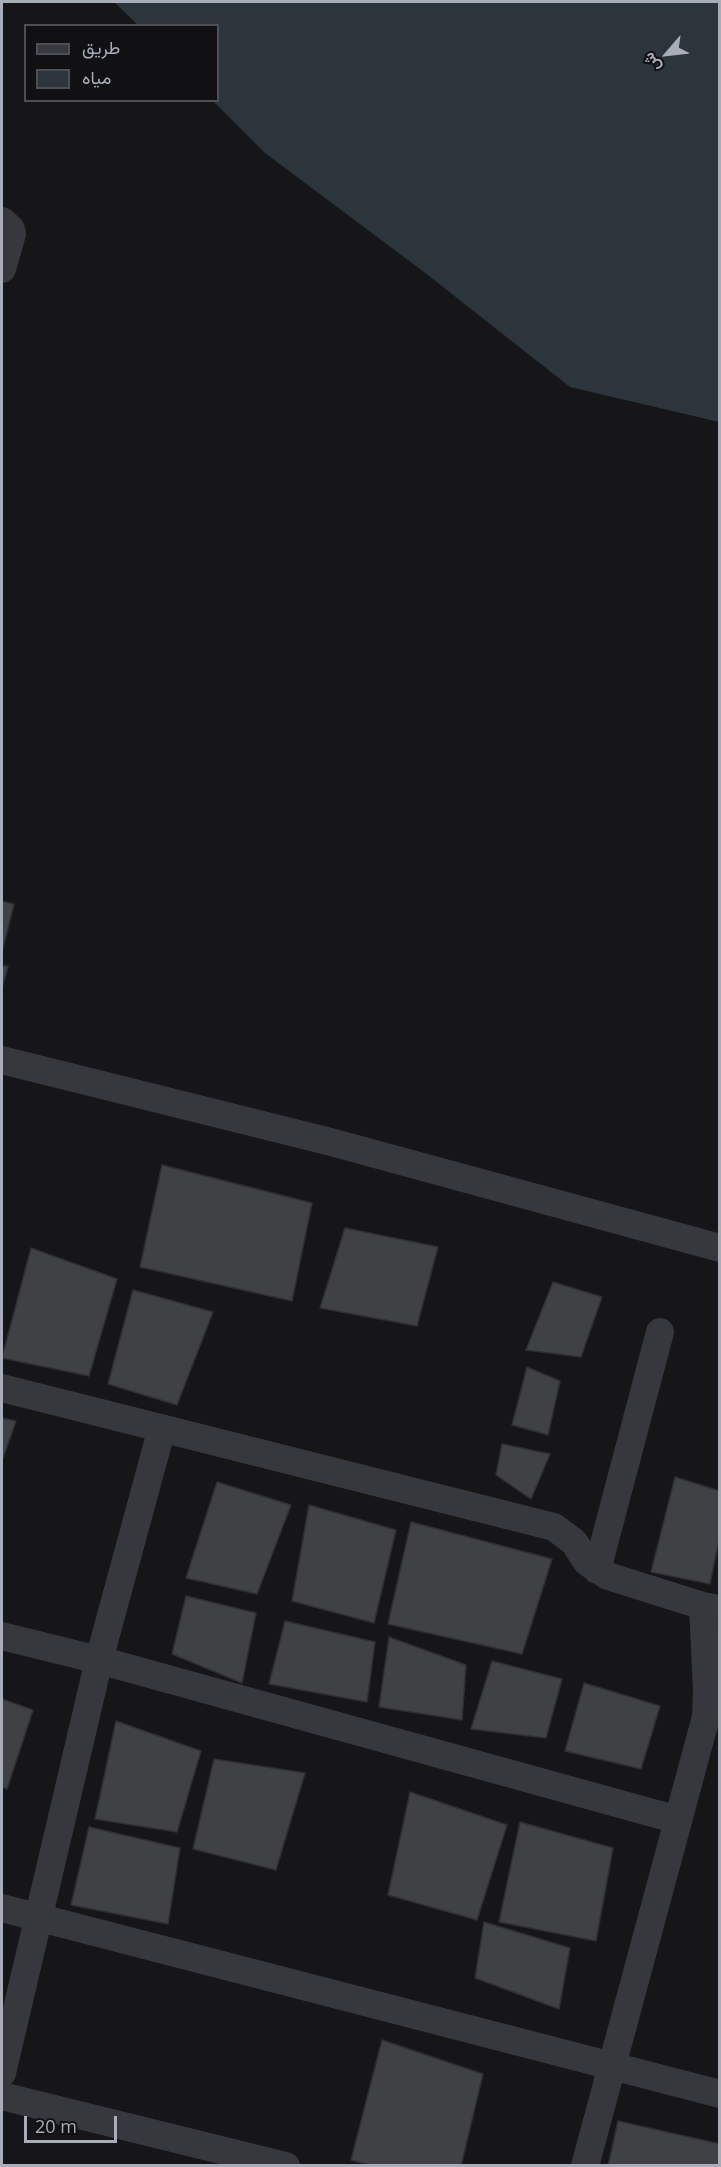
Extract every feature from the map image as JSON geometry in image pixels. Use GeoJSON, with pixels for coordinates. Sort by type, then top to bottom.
{"type":"FeatureCollection","features":[{"type":"Feature","properties":{"kind":"street"},"geometry":{"type":"LineString","coordinates":[[2,221],[11,229],[12,234],[2,269]]}},
{"type":"Feature","properties":{"kind":"street"},"geometry":{"type":"LineString","coordinates":[[2,1060],[331,1142],[720,1248]]}},
{"type":"Feature","properties":{"kind":"street"},"geometry":{"type":"LineString","coordinates":[[597,1570],[660,1332]]}},
{"type":"Feature","properties":{"kind":"street"},"geometry":{"type":"LineString","coordinates":[[2,1388],[554,1527],[574,1542],[587,1562],[597,1570],[609,1576],[711,1608],[706,1717],[585,2166]]}},
{"type":"Feature","properties":{"kind":"street"},"geometry":{"type":"LineString","coordinates":[[2,2073],[99,1660],[162,1428]]}},
{"type":"Feature","properties":{"kind":"street"},"geometry":{"type":"LineString","coordinates":[[2,1636],[99,1660],[678,1820]]}},
{"type":"Feature","properties":{"kind":"street"},"geometry":{"type":"LineString","coordinates":[[2,1908],[720,2094]]}},
{"type":"Feature","properties":{"kind":"street"},"geometry":{"type":"LineString","coordinates":[[2,2096],[286,2166]]}},
{"type":"Feature","properties":{"kind":"water"},"geometry":{"type":"Polygon","coordinates":[[[114,2],[719,2],[719,422],[570,387],[424,272],[265,153],[214,102],[219,102],[219,24],[137,24],[114,2]]]}},
{"type":"Feature","properties":{"kind":"building"},"geometry":{"type":"Polygon","coordinates":[[[2,901],[14,904],[2,952],[2,901]]]}},
{"type":"Feature","properties":{"kind":"building"},"geometry":{"type":"Polygon","coordinates":[[[2,966],[8,966],[2,988],[2,966]]]}},
{"type":"Feature","properties":{"kind":"building"},"geometry":{"type":"Polygon","coordinates":[[[162,1165],[312,1203],[292,1301],[140,1267],[162,1165]]]}},
{"type":"Feature","properties":{"kind":"building"},"geometry":{"type":"Polygon","coordinates":[[[345,1228],[438,1247],[417,1326],[320,1308],[345,1228]]]}},
{"type":"Feature","properties":{"kind":"building"},"geometry":{"type":"Polygon","coordinates":[[[31,1248],[117,1279],[89,1376],[2,1358],[31,1248]]]}},
{"type":"Feature","properties":{"kind":"building"},"geometry":{"type":"Polygon","coordinates":[[[553,1282],[602,1297],[581,1357],[526,1350],[553,1282]]]}},
{"type":"Feature","properties":{"kind":"building"},"geometry":{"type":"Polygon","coordinates":[[[133,1290],[213,1312],[177,1405],[108,1384],[133,1290]]]}},
{"type":"Feature","properties":{"kind":"building"},"geometry":{"type":"Polygon","coordinates":[[[527,1367],[560,1381],[548,1435],[512,1425],[527,1367]]]}},
{"type":"Feature","properties":{"kind":"building"},"geometry":{"type":"Polygon","coordinates":[[[2,1418],[16,1421],[2,1461],[2,1418]]]}},
{"type":"Feature","properties":{"kind":"building"},"geometry":{"type":"Polygon","coordinates":[[[502,1444],[550,1454],[531,1499],[496,1475],[502,1444]]]}},
{"type":"Feature","properties":{"kind":"building"},"geometry":{"type":"Polygon","coordinates":[[[675,1477],[720,1491],[720,1535],[710,1584],[651,1572],[675,1477]]]}},
{"type":"Feature","properties":{"kind":"building"},"geometry":{"type":"Polygon","coordinates":[[[217,1482],[291,1505],[257,1594],[186,1578],[217,1482]]]}},
{"type":"Feature","properties":{"kind":"building"},"geometry":{"type":"Polygon","coordinates":[[[309,1505],[396,1530],[374,1623],[292,1601],[309,1505]]]}},
{"type":"Feature","properties":{"kind":"building"},"geometry":{"type":"Polygon","coordinates":[[[411,1522],[552,1559],[522,1654],[388,1624],[411,1522]]]}},
{"type":"Feature","properties":{"kind":"building"},"geometry":{"type":"Polygon","coordinates":[[[186,1596],[256,1613],[242,1683],[172,1654],[186,1596]]]}},
{"type":"Feature","properties":{"kind":"building"},"geometry":{"type":"Polygon","coordinates":[[[285,1621],[375,1642],[367,1702],[269,1684],[285,1621]]]}},
{"type":"Feature","properties":{"kind":"building"},"geometry":{"type":"Polygon","coordinates":[[[389,1637],[466,1665],[462,1720],[379,1707],[389,1637]]]}},
{"type":"Feature","properties":{"kind":"building"},"geometry":{"type":"Polygon","coordinates":[[[492,1661],[562,1679],[546,1738],[471,1729],[492,1661]]]}},
{"type":"Feature","properties":{"kind":"building"},"geometry":{"type":"Polygon","coordinates":[[[584,1683],[660,1706],[641,1769],[565,1751],[584,1683]]]}},
{"type":"Feature","properties":{"kind":"building"},"geometry":{"type":"Polygon","coordinates":[[[2,1699],[33,1710],[7,1789],[2,1787],[2,1699]]]}},
{"type":"Feature","properties":{"kind":"building"},"geometry":{"type":"Polygon","coordinates":[[[116,1721],[201,1751],[177,1832],[95,1819],[116,1721]]]}},
{"type":"Feature","properties":{"kind":"building"},"geometry":{"type":"Polygon","coordinates":[[[214,1759],[305,1773],[276,1870],[193,1849],[214,1759]]]}},
{"type":"Feature","properties":{"kind":"building"},"geometry":{"type":"Polygon","coordinates":[[[410,1792],[507,1825],[477,1920],[388,1895],[410,1792]]]}},
{"type":"Feature","properties":{"kind":"building"},"geometry":{"type":"Polygon","coordinates":[[[520,1822],[613,1848],[596,1941],[499,1922],[520,1822]]]}},
{"type":"Feature","properties":{"kind":"building"},"geometry":{"type":"Polygon","coordinates":[[[89,1827],[180,1848],[168,1924],[71,1905],[89,1827]]]}},
{"type":"Feature","properties":{"kind":"building"},"geometry":{"type":"Polygon","coordinates":[[[484,1922],[570,1948],[559,2009],[475,1978],[484,1922]]]}},
{"type":"Feature","properties":{"kind":"building"},"geometry":{"type":"Polygon","coordinates":[[[382,2040],[483,2074],[461,2166],[373,2166],[351,2160],[382,2040]]]}},
{"type":"Feature","properties":{"kind":"building"},"geometry":{"type":"Polygon","coordinates":[[[618,2121],[720,2144],[720,2166],[608,2166],[618,2121]]]}}]}
